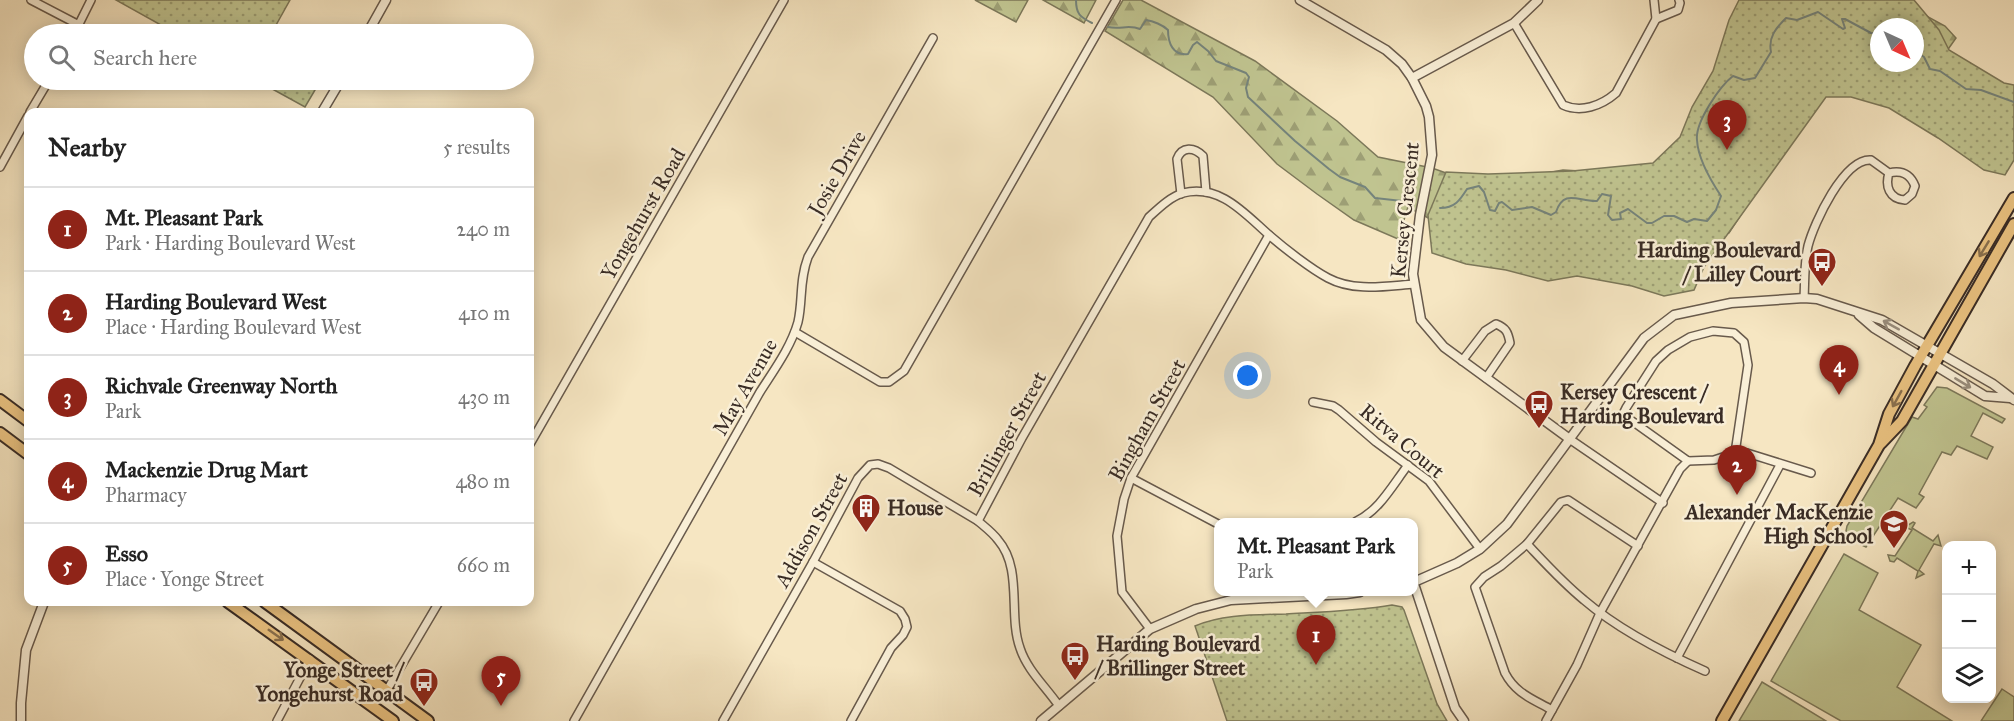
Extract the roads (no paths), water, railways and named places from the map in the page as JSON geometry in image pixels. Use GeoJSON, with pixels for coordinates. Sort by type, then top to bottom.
{"type":"FeatureCollection","features":[{"type":"Feature","properties":{"kind":"main road"},"geometry":{"type":"LineString","coordinates":[[1722,721],[1879,446],[1889,414],[1926,345],[2014,198]]}},
{"type":"Feature","properties":{"kind":"main road"},"geometry":{"type":"LineString","coordinates":[[1879,446],[1902,421],[2014,224]]}},
{"type":"Feature","properties":{"kind":"main road"},"geometry":{"type":"LineString","coordinates":[[0,400],[24,419]]}},
{"type":"Feature","properties":{"kind":"main road"},"geometry":{"type":"LineString","coordinates":[[0,433],[24,451]]}},
{"type":"Feature","properties":{"kind":"main road"},"geometry":{"type":"LineString","coordinates":[[234,606],[393,721]]}},
{"type":"Feature","properties":{"kind":"main road"},"geometry":{"type":"LineString","coordinates":[[271,606],[428,721]]}},
{"type":"Feature","properties":{"kind":"street"},"geometry":{"type":"LineString","coordinates":[[32,0],[77,24]]}},
{"type":"Feature","properties":{"kind":"street"},"geometry":{"type":"LineString","coordinates":[[79,24],[91,0]]}},
{"type":"Feature","properties":{"kind":"street"},"geometry":{"type":"LineString","coordinates":[[373,24],[386,0]]}},
{"type":"Feature","properties":{"kind":"street","name":"Yongehurst Road"},"geometry":{"type":"LineString","coordinates":[[534,437],[784,0]]}},
{"type":"Feature","properties":{"kind":"street","name":"May Avenue"},"geometry":{"type":"LineString","coordinates":[[574,721],[795,332],[880,382],[889,382],[904,372],[1116,0]]}},
{"type":"Feature","properties":{"kind":"street","name":"Kersey Crescent"},"geometry":{"type":"LineString","coordinates":[[1300,0],[1386,50],[1413,78],[1426,106],[1432,141],[1430,169],[1420,215],[1413,265],[1414,284],[1422,320],[1444,347],[1571,440]]}},
{"type":"Feature","properties":{"kind":"street"},"geometry":{"type":"LineString","coordinates":[[1413,78],[1514,23],[1538,0]]}},
{"type":"Feature","properties":{"kind":"street"},"geometry":{"type":"LineString","coordinates":[[1514,23],[1563,105],[1573,110],[1606,102],[1616,93],[1656,18],[1654,0]]}},
{"type":"Feature","properties":{"kind":"street"},"geometry":{"type":"LineString","coordinates":[[1656,18],[1678,10],[1680,3],[1678,0]]}},
{"type":"Feature","properties":{"kind":"street","name":"Josie Drive"},"geometry":{"type":"LineString","coordinates":[[795,332],[799,319],[803,270],[808,257],[933,38]]}},
{"type":"Feature","properties":{"kind":"street"},"geometry":{"type":"LineString","coordinates":[[33,108],[43,90]]}},
{"type":"Feature","properties":{"kind":"street"},"geometry":{"type":"LineString","coordinates":[[324,108],[335,90]]}},
{"type":"Feature","properties":{"kind":"street"},"geometry":{"type":"LineString","coordinates":[[0,167],[24,123]]}},
{"type":"Feature","properties":{"kind":"street"},"geometry":{"type":"LineString","coordinates":[[1181,194],[1177,159],[1182,151],[1188,149],[1194,149],[1203,156],[1206,192]]}},
{"type":"Feature","properties":{"kind":"street"},"geometry":{"type":"LineString","coordinates":[[1804,298],[1808,247],[1814,227],[1837,186],[1850,168],[1859,161],[1871,160],[1889,173],[1899,171],[1912,179],[1915,186],[1912,194],[1905,200],[1897,200],[1890,193],[1887,180],[1889,173]]}},
{"type":"Feature","properties":{"kind":"street","name":"Brillinger Street"},"geometry":{"type":"LineString","coordinates":[[1059,706],[1023,655],[1016,632],[1011,568],[1000,541],[978,521],[1028,428],[1149,217],[1165,203],[1181,194],[1206,192],[1225,198],[1269,235],[1327,278],[1338,283],[1353,287],[1414,284]]}},
{"type":"Feature","properties":{"kind":"street","name":"Bingham Street"},"geometry":{"type":"LineString","coordinates":[[1150,629],[1122,591],[1117,536],[1124,499],[1131,478],[1269,235]]}},
{"type":"Feature","properties":{"kind":"street"},"geometry":{"type":"LineString","coordinates":[[1418,581],[1480,549],[1507,524],[1644,338],[1674,315],[1731,303],[1817,299],[1882,320],[1993,384],[2012,399]]}},
{"type":"Feature","properties":{"kind":"street"},"geometry":{"type":"LineString","coordinates":[[1854,311],[1874,328],[1985,396],[2012,399]]}},
{"type":"Feature","properties":{"kind":"street"},"geometry":{"type":"LineString","coordinates":[[1462,361],[1485,331],[1496,324],[1503,327],[1508,331],[1510,343],[1486,378]]}},
{"type":"Feature","properties":{"kind":"street"},"geometry":{"type":"LineString","coordinates":[[1735,453],[1747,357],[1744,342],[1738,334],[1713,331],[1690,337],[1656,361],[1624,412],[1630,421],[1688,461],[1714,460],[1735,453],[1747,453],[1811,473]]}},
{"type":"Feature","properties":{"kind":"street","name":"Ritva Court"},"geometry":{"type":"LineString","coordinates":[[1313,402],[1333,406],[1340,410],[1376,442],[1429,481],[1480,549]]}},
{"type":"Feature","properties":{"kind":"street"},"geometry":{"type":"LineString","coordinates":[[1571,440],[1663,503]]}},
{"type":"Feature","properties":{"kind":"street"},"geometry":{"type":"LineString","coordinates":[[1546,721],[1577,665],[1600,613],[1680,469],[1688,461]]}},
{"type":"Feature","properties":{"kind":"street","name":"Addison Street"},"geometry":{"type":"LineString","coordinates":[[723,721],[858,478],[870,465],[875,463],[889,468],[978,521]]}},
{"type":"Feature","properties":{"kind":"street"},"geometry":{"type":"LineString","coordinates":[[1364,518],[1374,509],[1408,465]]}},
{"type":"Feature","properties":{"kind":"street"},"geometry":{"type":"LineString","coordinates":[[1677,658],[1780,465]]}},
{"type":"Feature","properties":{"kind":"street"},"geometry":{"type":"LineString","coordinates":[[1131,478],[1214,522]]}},
{"type":"Feature","properties":{"kind":"street"},"geometry":{"type":"LineString","coordinates":[[1552,710],[1519,692],[1510,683],[1475,587],[1527,544],[1561,502],[1568,500],[1638,546]]}},
{"type":"Feature","properties":{"kind":"street"},"geometry":{"type":"LineString","coordinates":[[1527,544],[1568,586],[1600,613],[1637,637],[1704,671]]}},
{"type":"Feature","properties":{"kind":"street"},"geometry":{"type":"LineString","coordinates":[[813,562],[900,611],[907,627],[891,648],[851,721]]}},
{"type":"Feature","properties":{"kind":"street"},"geometry":{"type":"LineString","coordinates":[[1041,721],[1150,629],[1196,609],[1231,600],[1308,596]]}},
{"type":"Feature","properties":{"kind":"street"},"geometry":{"type":"LineString","coordinates":[[1417,596],[1455,708],[1464,721]]}},
{"type":"Feature","properties":{"kind":"street"},"geometry":{"type":"LineString","coordinates":[[21,721],[26,650],[42,606]]}},
{"type":"Feature","properties":{"kind":"street"},"geometry":{"type":"LineString","coordinates":[[387,690],[437,606]]}},
{"type":"Feature","properties":{"kind":"street"},"geometry":{"type":"LineString","coordinates":[[277,721],[310,659]]}},
{"type":"Feature","properties":{"kind":"waterway"},"geometry":{"type":"LineString","coordinates":[[1076,0],[1080,14],[1092,23]]}},
{"type":"Feature","properties":{"kind":"waterway"},"geometry":{"type":"LineString","coordinates":[[1440,208],[1453,205],[1467,189],[1479,186],[1484,192],[1490,210],[1495,211],[1502,202],[1512,210],[1532,207],[1551,215],[1556,212],[1563,200],[1573,198],[1597,201],[1602,194],[1611,196],[1608,215],[1612,220],[1621,219],[1620,213],[1628,209],[1647,223],[1652,223],[1664,216],[1674,216],[1687,222],[1694,219],[1707,221],[1716,210],[1721,196],[1702,162],[1697,132],[1715,96],[1733,76],[1744,80],[1755,78],[1771,52],[1774,33],[1786,18],[1797,20],[1818,12],[1843,29],[1845,28],[1842,19],[1845,19],[1870,32]]}},
{"type":"Feature","properties":{"kind":"waterway"},"geometry":{"type":"LineString","coordinates":[[1108,27],[1140,29],[1146,20],[1155,22],[1168,30],[1172,48],[1183,54],[1188,54],[1197,42],[1216,61],[1246,73],[1249,77],[1246,88],[1248,97],[1329,169],[1340,177],[1365,187],[1375,198],[1411,202]]}},
{"type":"Feature","properties":{"kind":"waterway"},"geometry":{"type":"LineString","coordinates":[[1924,57],[1930,69],[1940,71],[1966,89],[1981,90],[2014,102]]}},
{"type":"Feature","properties":{"kind":"place","name":"Richvale Greenway North"},"geometry":{"type":"Point","coordinates":[1727,150]}},
{"type":"Feature","properties":{"kind":"place","name":"Harding Boulevard / Lilley Court"},"geometry":{"type":"Point","coordinates":[1822,288]}},
{"type":"Feature","properties":{"kind":"place","name":"Mackenzie Drug Mart"},"geometry":{"type":"Point","coordinates":[1839,395]}},
{"type":"Feature","properties":{"kind":"place","name":"Kersey Crescent / Harding Boulevard"},"geometry":{"type":"Point","coordinates":[1539,430]}},
{"type":"Feature","properties":{"kind":"place","name":"Harding Boulevard West"},"geometry":{"type":"Point","coordinates":[1737,495]}},
{"type":"Feature","properties":{"kind":"place","name":"House"},"geometry":{"type":"Point","coordinates":[866,534]}},
{"type":"Feature","properties":{"kind":"place","name":"Alexander MacKenzie High School"},"geometry":{"type":"Point","coordinates":[1894,550]}},
{"type":"Feature","properties":{"kind":"place","name":"Mt. Pleasant Park"},"geometry":{"type":"Point","coordinates":[1316,665]}},
{"type":"Feature","properties":{"kind":"place","name":"Harding Boulevard / Brillinger Street"},"geometry":{"type":"Point","coordinates":[1075,682]}},
{"type":"Feature","properties":{"kind":"place","name":"Esso"},"geometry":{"type":"Point","coordinates":[501,706]}},
{"type":"Feature","properties":{"kind":"place","name":"Yonge Street / Yongehurst Road"},"geometry":{"type":"Point","coordinates":[424,708]}}]}
